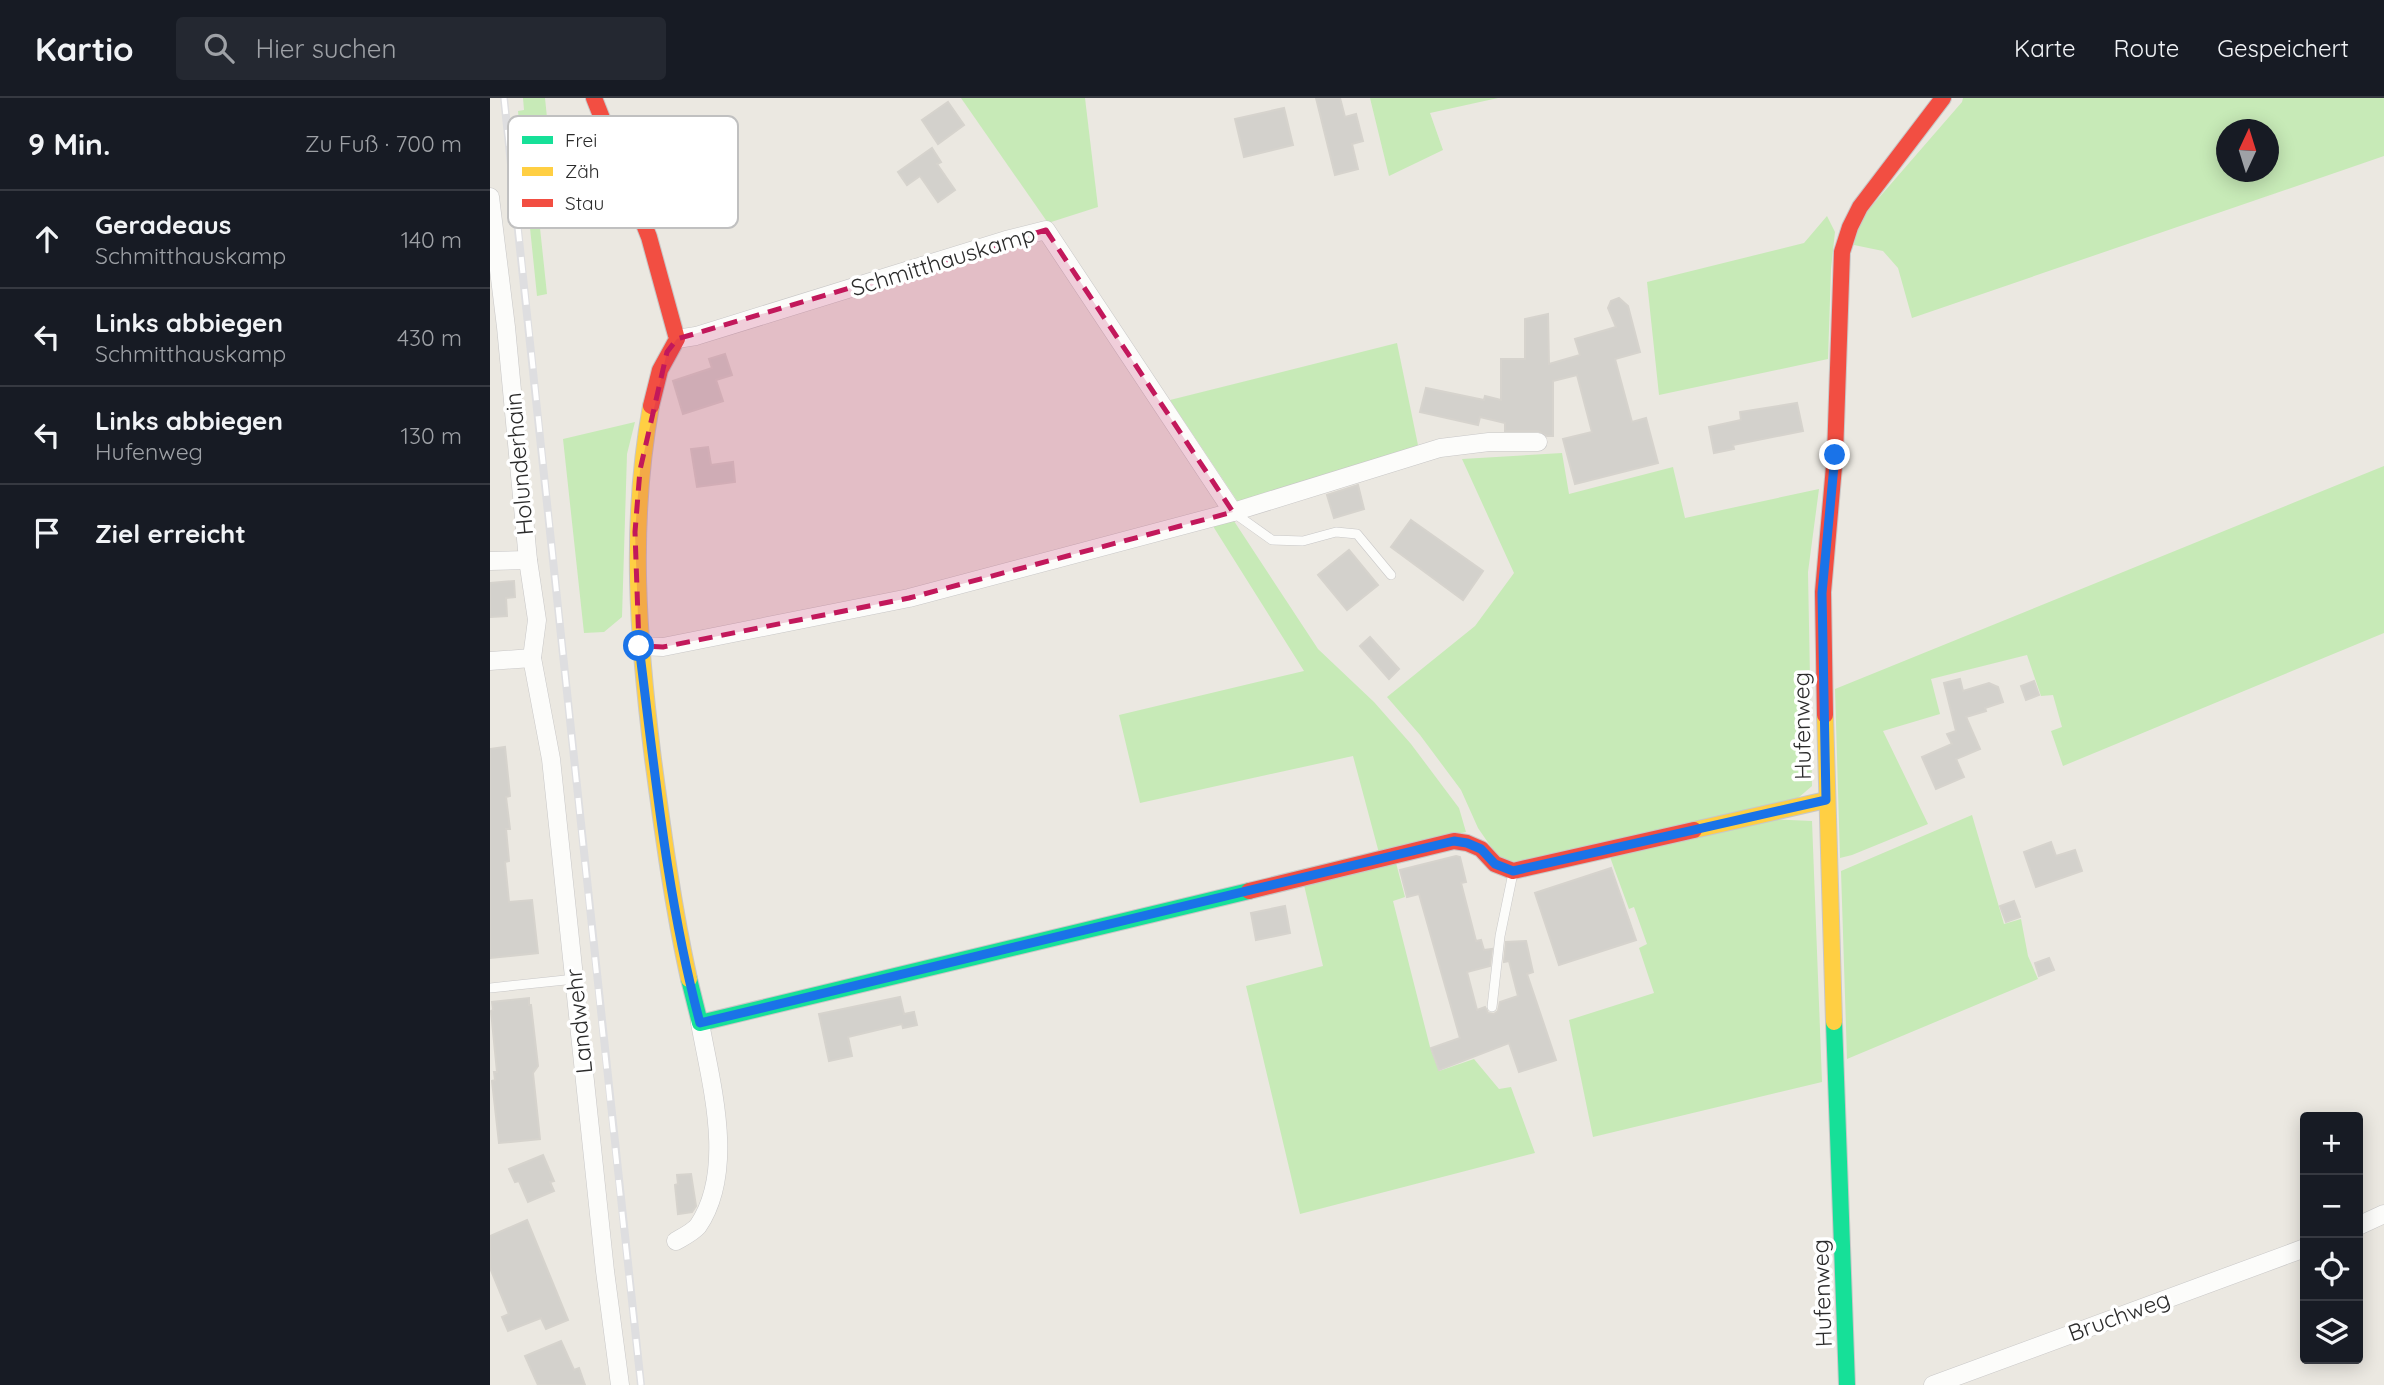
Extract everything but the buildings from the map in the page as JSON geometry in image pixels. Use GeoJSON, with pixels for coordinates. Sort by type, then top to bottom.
{"type":"FeatureCollection","features":[{"type":"Feature","properties":{"kind":"street"},"geometry":{"type":"LineString","coordinates":[[593,98],[601,116]]}},
{"type":"Feature","properties":{"kind":"street","name":"Hufenweg"},"geometry":{"type":"LineString","coordinates":[[1847,1385],[1826,800],[1822,593],[1835,455],[1840,276],[1843,248],[1853,221],[1869,193],[1943,98]]}},
{"type":"Feature","properties":{"kind":"street","name":"Holunderhain"},"geometry":{"type":"LineString","coordinates":[[490,197],[498,329],[537,620],[532,658]]}},
{"type":"Feature","properties":{"kind":"street"},"geometry":{"type":"LineString","coordinates":[[646,228],[677,339],[667,352],[658,376],[640,470],[635,532],[639,646],[660,810],[688,977],[700,1023],[719,1132],[716,1178],[707,1206],[697,1228],[676,1241]]}},
{"type":"Feature","properties":{"kind":"street","name":"Schmitthauskamp"},"geometry":{"type":"LineString","coordinates":[[677,339],[696,336],[1046,230],[1233,512]]}},
{"type":"Feature","properties":{"kind":"street"},"geometry":{"type":"LineString","coordinates":[[639,646],[663,647],[909,598],[1233,512],[1440,448],[1489,442],[1538,442]]}},
{"type":"Feature","properties":{"kind":"street","name":"Holunderhain"},"geometry":{"type":"LineString","coordinates":[[490,561],[528,560]]}},
{"type":"Feature","properties":{"kind":"street"},"geometry":{"type":"LineString","coordinates":[[490,661],[532,658]]}},
{"type":"Feature","properties":{"kind":"street","name":"Landwehr"},"geometry":{"type":"LineString","coordinates":[[532,658],[551,759],[605,1271],[620,1385]]}},
{"type":"Feature","properties":{"kind":"street"},"geometry":{"type":"LineString","coordinates":[[700,1023],[1454,841],[1481,849],[1495,864],[1513,871],[1826,800]]}},
{"type":"Feature","properties":{"kind":"street"},"geometry":{"type":"LineString","coordinates":[[2363,1224],[2384,1214]]}},
{"type":"Feature","properties":{"kind":"street","name":"Bruchweg"},"geometry":{"type":"LineString","coordinates":[[1933,1385],[2300,1250]]}},
{"type":"Feature","properties":{"kind":"lane"},"geometry":{"type":"LineString","coordinates":[[1233,512],[1272,540],[1303,541],[1336,532],[1357,534],[1391,575]]}},
{"type":"Feature","properties":{"kind":"lane"},"geometry":{"type":"LineString","coordinates":[[1492,1007],[1500,936],[1513,871]]}},
{"type":"Feature","properties":{"kind":"lane"},"geometry":{"type":"LineString","coordinates":[[490,989],[575,979]]}},
{"type":"Feature","properties":{"kind":"highlighted area"},"geometry":{"type":"Polygon","coordinates":[[[1046,230],[1233,512],[909,598],[663,647],[639,646],[635,532],[640,470],[667,352],[677,339],[1046,230]]]}},
{"type":"Feature","properties":{"kind":"green space"},"geometry":{"type":"Polygon","coordinates":[[[523,98],[545,98],[547,116],[519,116],[518,111],[524,110],[523,98]]]}},
{"type":"Feature","properties":{"kind":"green space"},"geometry":{"type":"Polygon","coordinates":[[[961,98],[1085,98],[1098,207],[1048,223],[961,98]]]}},
{"type":"Feature","properties":{"kind":"green space"},"geometry":{"type":"Polygon","coordinates":[[[1370,98],[1498,98],[1430,113],[1443,150],[1389,176],[1370,98]]]}},
{"type":"Feature","properties":{"kind":"green space"},"geometry":{"type":"Polygon","coordinates":[[[1963,98],[2384,98],[2384,156],[1912,318],[1898,268],[1883,251],[1854,245],[1857,223],[1963,98]]]}},
{"type":"Feature","properties":{"kind":"green space"},"geometry":{"type":"Polygon","coordinates":[[[1827,216],[1835,232],[1828,359],[1659,395],[1647,282],[1804,243],[1827,216]]]}},
{"type":"Feature","properties":{"kind":"green space"},"geometry":{"type":"Polygon","coordinates":[[[530,228],[540,228],[547,294],[537,296],[530,228]]]}},
{"type":"Feature","properties":{"kind":"green space"},"geometry":{"type":"Polygon","coordinates":[[[1397,343],[1419,450],[1238,502],[1170,400],[1397,343]]]}},
{"type":"Feature","properties":{"kind":"green space"},"geometry":{"type":"Polygon","coordinates":[[[635,422],[627,454],[622,617],[604,632],[584,633],[563,439],[635,422]]]}},
{"type":"Feature","properties":{"kind":"green space"},"geometry":{"type":"Polygon","coordinates":[[[1562,453],[1569,494],[1673,467],[1685,518],[1819,489],[1808,572],[1812,786],[1798,798],[1526,863],[1500,860],[1478,828],[1461,790],[1420,735],[1387,697],[1475,626],[1514,573],[1462,459],[1562,453]]]}},
{"type":"Feature","properties":{"kind":"green space"},"geometry":{"type":"Polygon","coordinates":[[[2384,466],[2384,633],[2063,766],[2051,731],[2062,727],[2053,695],[2041,696],[2027,655],[1931,679],[1940,714],[1883,731],[1928,824],[1840,858],[1835,689],[2384,466]]]}},
{"type":"Feature","properties":{"kind":"green space"},"geometry":{"type":"Polygon","coordinates":[[[1232,518],[1318,649],[1374,702],[1411,744],[1459,808],[1466,832],[1379,853],[1353,756],[1140,803],[1119,715],[1304,671],[1211,523],[1232,518]]]}},
{"type":"Feature","properties":{"kind":"green space"},"geometry":{"type":"Polygon","coordinates":[[[1972,815],[2004,924],[2021,919],[2028,956],[2038,979],[1847,1059],[1841,871],[1972,815]]]}},
{"type":"Feature","properties":{"kind":"green space"},"geometry":{"type":"Polygon","coordinates":[[[1764,819],[1812,821],[1822,1082],[1593,1137],[1569,1020],[1654,993],[1639,948],[1647,944],[1634,907],[1629,909],[1610,857],[1764,819]]]}},
{"type":"Feature","properties":{"kind":"green space"},"geometry":{"type":"Polygon","coordinates":[[[1396,863],[1405,897],[1393,901],[1430,1047],[1439,1071],[1474,1059],[1499,1089],[1511,1087],[1535,1153],[1300,1214],[1246,986],[1323,966],[1304,885],[1396,863]]]}},
{"type":"Feature","properties":{"kind":"railway"},"geometry":{"type":"LineString","coordinates":[[504,98],[508,136]]}},
{"type":"Feature","properties":{"kind":"railway"},"geometry":{"type":"LineString","coordinates":[[518,228],[641,1385]]}},
{"type":"Feature","properties":{"kind":"traffic: fast"},"geometry":{"type":"LineString","coordinates":[[689,979],[700,1023],[1249,891]]}},
{"type":"Feature","properties":{"kind":"traffic: fast"},"geometry":{"type":"LineString","coordinates":[[1834,1022],[1847,1385]]}},
{"type":"Feature","properties":{"kind":"traffic: slow"},"geometry":{"type":"LineString","coordinates":[[651,406],[640,495],[640,626],[661,814],[689,979]]}},
{"type":"Feature","properties":{"kind":"traffic: slow"},"geometry":{"type":"LineString","coordinates":[[1825,715],[1834,1022]]}},
{"type":"Feature","properties":{"kind":"traffic: slow"},"geometry":{"type":"LineString","coordinates":[[1694,830],[1826,800]]}},
{"type":"Feature","properties":{"kind":"traffic: jam"},"geometry":{"type":"LineString","coordinates":[[594,98],[601,116]]}},
{"type":"Feature","properties":{"kind":"traffic: jam"},"geometry":{"type":"LineString","coordinates":[[1825,715],[1823,592],[1835,455],[1842,252],[1860,207],[1943,98]]}},
{"type":"Feature","properties":{"kind":"traffic: jam"},"geometry":{"type":"LineString","coordinates":[[645,228],[677,339],[660,370],[651,406]]}},
{"type":"Feature","properties":{"kind":"traffic: jam"},"geometry":{"type":"LineString","coordinates":[[1249,891],[1454,841],[1481,849],[1495,864],[1513,871],[1694,830]]}},
{"type":"Feature","properties":{"kind":"route"},"geometry":{"type":"LineString","coordinates":[[639,646],[660,810],[688,977],[700,1023],[1454,841],[1481,849],[1495,864],[1513,871],[1826,800],[1822,593],[1835,455]]}}]}
